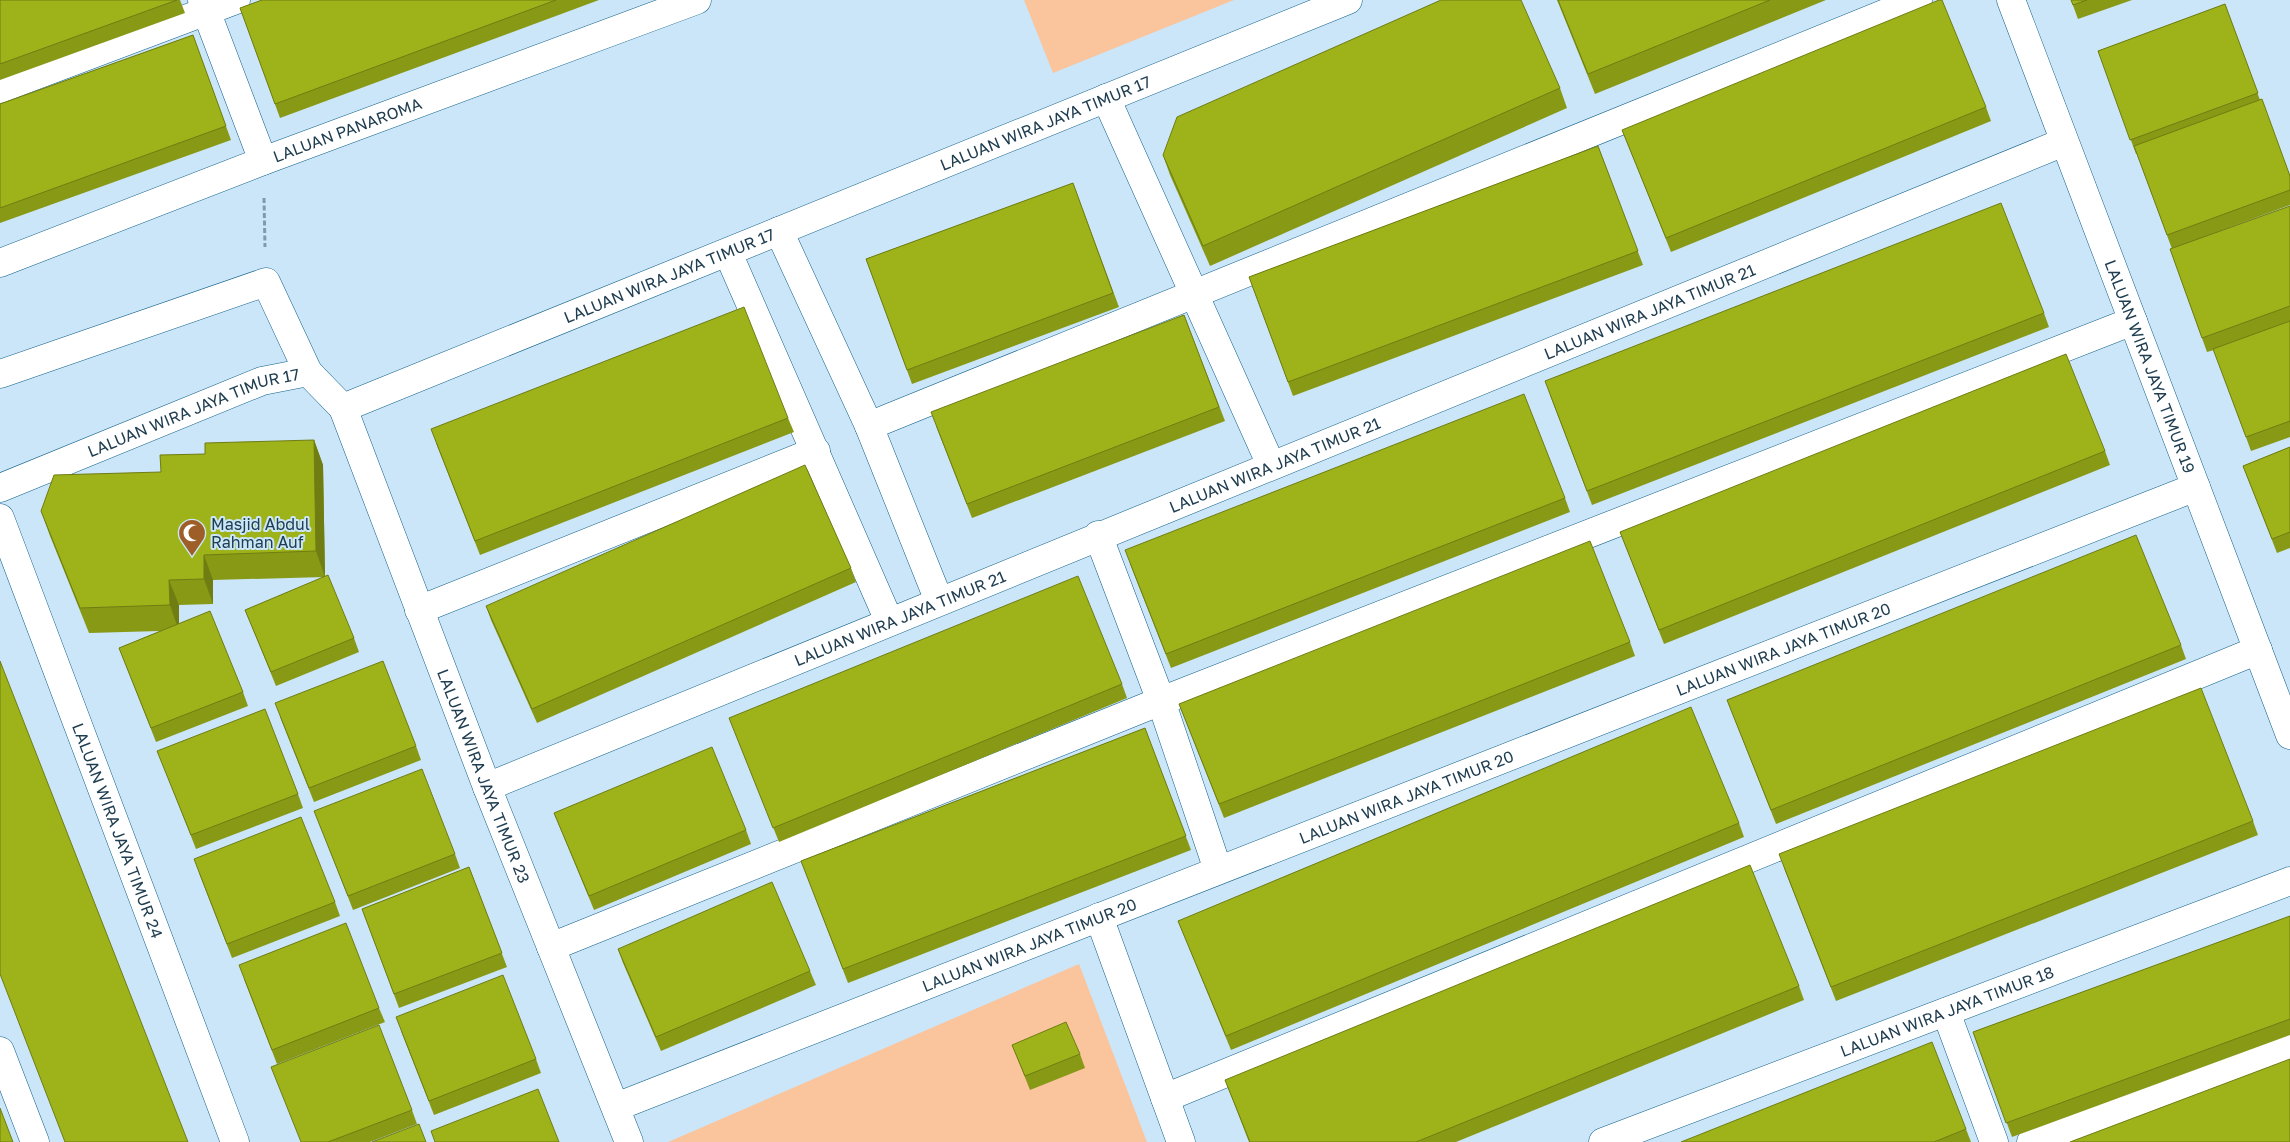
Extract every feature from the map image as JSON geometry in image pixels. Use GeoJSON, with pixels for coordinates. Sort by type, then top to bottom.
{"type":"FeatureCollection","features":[{"type":"Feature","properties":{"kind":"street"},"geometry":{"type":"LineString","coordinates":[[0,89],[205,6],[236,0]]}},
{"type":"Feature","properties":{"kind":"street","name":"LALUAN PANAROMA"},"geometry":{"type":"LineString","coordinates":[[0,263],[264,161],[697,0]]}},
{"type":"Feature","properties":{"kind":"street","name":"LALUAN WIRA JAYA TIMUR 17"},"geometry":{"type":"LineString","coordinates":[[0,488],[262,381],[308,372],[343,408],[1348,0]]}},
{"type":"Feature","properties":{"kind":"street"},"geometry":{"type":"LineString","coordinates":[[869,426],[1918,0]]}},
{"type":"Feature","properties":{"kind":"street","name":"LALUAN WIRA JAYA TIMUR 19"},"geometry":{"type":"LineString","coordinates":[[2011,0],[2290,735]]}},
{"type":"Feature","properties":{"kind":"street"},"geometry":{"type":"LineString","coordinates":[[205,6],[264,161]]}},
{"type":"Feature","properties":{"kind":"street"},"geometry":{"type":"LineString","coordinates":[[1106,98],[1271,465]]}},
{"type":"Feature","properties":{"kind":"street","name":"LALUAN WIRA JAYA TIMUR 21"},"geometry":{"type":"LineString","coordinates":[[487,787],[1098,535],[2064,142]]}},
{"type":"Feature","properties":{"kind":"street"},"geometry":{"type":"LineString","coordinates":[[779,231],[869,426],[939,601]]}},
{"type":"Feature","properties":{"kind":"street"},"geometry":{"type":"LineString","coordinates":[[728,253],[889,621]]}},
{"type":"Feature","properties":{"kind":"street"},"geometry":{"type":"LineString","coordinates":[[0,374],[266,282],[308,372]]}},
{"type":"Feature","properties":{"kind":"street"},"geometry":{"type":"LineString","coordinates":[[551,946],[1161,701],[2133,321]]}},
{"type":"Feature","properties":{"kind":"street","name":"LALUAN WIRA JAYA TIMUR 23"},"geometry":{"type":"LineString","coordinates":[[343,408],[487,787],[629,1142]]}},
{"type":"Feature","properties":{"kind":"street"},"geometry":{"type":"LineString","coordinates":[[419,610],[816,451]]}},
{"type":"Feature","properties":{"kind":"street","name":"LALUAN WIRA JAYA TIMUR 20"},"geometry":{"type":"LineString","coordinates":[[616,1107],[2196,488]]}},
{"type":"Feature","properties":{"kind":"street","name":"LALUAN WIRA JAYA TIMUR 24"},"geometry":{"type":"LineString","coordinates":[[0,518],[235,1142]]}},
{"type":"Feature","properties":{"kind":"street"},"geometry":{"type":"LineString","coordinates":[[1098,535],[1161,701],[1218,870]]}},
{"type":"Feature","properties":{"kind":"street"},"geometry":{"type":"LineString","coordinates":[[1164,1098],[2258,650]]}},
{"type":"Feature","properties":{"kind":"street","name":"LALUAN WIRA JAYA TIMUR 18"},"geometry":{"type":"LineString","coordinates":[[1603,1142],[2290,881]]}},
{"type":"Feature","properties":{"kind":"street"},"geometry":{"type":"LineString","coordinates":[[1099,917],[1181,1142]]}},
{"type":"Feature","properties":{"kind":"street"},"geometry":{"type":"LineString","coordinates":[[1946,1012],[1994,1142]]}},
{"type":"Feature","properties":{"kind":"street"},"geometry":{"type":"LineString","coordinates":[[2031,1142],[2290,1045]]}},
{"type":"Feature","properties":{"kind":"street"},"geometry":{"type":"LineString","coordinates":[[0,1051],[35,1142]]}},
{"type":"Feature","properties":{"kind":"path"},"geometry":{"type":"LineString","coordinates":[[264,161],[266,282]]}},
{"type":"Feature","properties":{"kind":"shaded area"},"geometry":{"type":"Polygon","coordinates":[[[1024,0],[1234,0],[1053,73],[1024,0]]]}},
{"type":"Feature","properties":{"kind":"shaded area"},"geometry":{"type":"Polygon","coordinates":[[[1079,964],[1147,1142],[668,1142],[1079,964]]]}},
{"type":"Feature","properties":{"kind":"building"},"geometry":{"type":"Polygon","coordinates":[[[0,0],[177,0],[0,64],[0,0]]]}},
{"type":"Feature","properties":{"kind":"building"},"geometry":{"type":"Polygon","coordinates":[[[262,0],[556,0],[275,104],[240,8],[262,0]]]}},
{"type":"Feature","properties":{"kind":"building"},"geometry":{"type":"Polygon","coordinates":[[[1441,0],[1521,0],[1560,88],[1203,246],[1163,155],[1177,117],[1441,0]]]}},
{"type":"Feature","properties":{"kind":"building"},"geometry":{"type":"Polygon","coordinates":[[[1558,0],[1770,0],[1588,74],[1558,0]]]}},
{"type":"Feature","properties":{"kind":"building"},"geometry":{"type":"Polygon","coordinates":[[[1942,0],[1986,107],[1666,238],[1622,130],[1942,0]]]}},
{"type":"Feature","properties":{"kind":"building"},"geometry":{"type":"Polygon","coordinates":[[[2071,0],[2087,0],[2073,5],[2071,0]]]}},
{"type":"Feature","properties":{"kind":"building"},"geometry":{"type":"Polygon","coordinates":[[[2225,4],[2258,93],[2130,140],[2098,51],[2225,4]]]}},
{"type":"Feature","properties":{"kind":"building"},"geometry":{"type":"Polygon","coordinates":[[[193,35],[226,126],[0,208],[0,104],[193,35]]]}},
{"type":"Feature","properties":{"kind":"building"},"geometry":{"type":"Polygon","coordinates":[[[2262,99],[2290,176],[2290,190],[2167,235],[2134,146],[2262,99]]]}},
{"type":"Feature","properties":{"kind":"building"},"geometry":{"type":"Polygon","coordinates":[[[1598,146],[1638,251],[1288,382],[1249,277],[1598,146]]]}},
{"type":"Feature","properties":{"kind":"building"},"geometry":{"type":"Polygon","coordinates":[[[1073,183],[1113,293],[907,370],[866,259],[1073,183]]]}},
{"type":"Feature","properties":{"kind":"building"},"geometry":{"type":"Polygon","coordinates":[[[2001,203],[2044,313],[1587,491],[1545,381],[2001,203]]]}},
{"type":"Feature","properties":{"kind":"building"},"geometry":{"type":"Polygon","coordinates":[[[2290,206],[2290,306],[2202,338],[2170,249],[2290,206]]]}},
{"type":"Feature","properties":{"kind":"building"},"geometry":{"type":"Polygon","coordinates":[[[744,307],[788,418],[475,541],[431,429],[744,307]]]}},
{"type":"Feature","properties":{"kind":"building"},"geometry":{"type":"Polygon","coordinates":[[[1184,315],[1219,407],[967,504],[931,412],[1184,315]]]}},
{"type":"Feature","properties":{"kind":"building"},"geometry":{"type":"Polygon","coordinates":[[[2290,321],[2290,421],[2246,437],[2213,349],[2290,321]]]}},
{"type":"Feature","properties":{"kind":"building"},"geometry":{"type":"Polygon","coordinates":[[[2066,354],[2105,451],[1659,630],[1620,532],[2066,354]]]}},
{"type":"Feature","properties":{"kind":"building"},"geometry":{"type":"Polygon","coordinates":[[[1524,394],[1565,498],[1166,654],[1125,550],[1524,394]]]}},
{"type":"Feature","properties":{"kind":"building","name":"Masjid Abdul Rahman Auf"},"geometry":{"type":"Polygon","coordinates":[[[314,440],[316,551],[204,555],[204,579],[169,580],[170,605],[80,608],[41,511],[54,475],[161,472],[160,455],[205,454],[205,443],[314,440]]]}},
{"type":"Feature","properties":{"kind":"building"},"geometry":{"type":"Polygon","coordinates":[[[2290,447],[2290,532],[2272,539],[2243,466],[2290,447]]]}},
{"type":"Feature","properties":{"kind":"building"},"geometry":{"type":"Polygon","coordinates":[[[805,465],[851,568],[532,709],[486,606],[805,465]]]}},
{"type":"Feature","properties":{"kind":"building"},"geometry":{"type":"Polygon","coordinates":[[[2136,535],[2181,645],[1771,810],[1727,700],[2136,535]]]}},
{"type":"Feature","properties":{"kind":"building"},"geometry":{"type":"Polygon","coordinates":[[[1590,541],[1630,642],[1219,804],[1179,704],[1590,541]]]}},
{"type":"Feature","properties":{"kind":"building"},"geometry":{"type":"Polygon","coordinates":[[[328,575],[354,638],[271,672],[245,610],[328,575]]]}},
{"type":"Feature","properties":{"kind":"building"},"geometry":{"type":"Polygon","coordinates":[[[1078,576],[1122,684],[773,828],[729,718],[1078,576]]]}},
{"type":"Feature","properties":{"kind":"building"},"geometry":{"type":"Polygon","coordinates":[[[210,611],[243,692],[151,728],[119,648],[210,611]]]}},
{"type":"Feature","properties":{"kind":"building"},"geometry":{"type":"Polygon","coordinates":[[[0,661],[188,1142],[65,1142],[0,974],[0,661]]]}},
{"type":"Feature","properties":{"kind":"building"},"geometry":{"type":"Polygon","coordinates":[[[383,661],[416,746],[309,788],[275,703],[383,661]]]}},
{"type":"Feature","properties":{"kind":"building"},"geometry":{"type":"Polygon","coordinates":[[[2201,688],[2253,821],[1831,987],[1779,854],[2201,688]]]}},
{"type":"Feature","properties":{"kind":"building"},"geometry":{"type":"Polygon","coordinates":[[[1691,707],[1739,823],[1226,1036],[1178,921],[1691,707]]]}},
{"type":"Feature","properties":{"kind":"building"},"geometry":{"type":"Polygon","coordinates":[[[265,709],[298,794],[191,835],[157,751],[265,709]]]}},
{"type":"Feature","properties":{"kind":"building"},"geometry":{"type":"Polygon","coordinates":[[[1145,728],[1186,836],[843,969],[801,861],[1145,728]]]}},
{"type":"Feature","properties":{"kind":"building"},"geometry":{"type":"Polygon","coordinates":[[[712,747],[746,830],[589,896],[554,813],[712,747]]]}},
{"type":"Feature","properties":{"kind":"building"},"geometry":{"type":"Polygon","coordinates":[[[422,769],[455,854],[348,896],[314,811],[422,769]]]}},
{"type":"Feature","properties":{"kind":"building"},"geometry":{"type":"Polygon","coordinates":[[[301,817],[335,902],[227,944],[194,859],[301,817]]]}},
{"type":"Feature","properties":{"kind":"building"},"geometry":{"type":"Polygon","coordinates":[[[1750,865],[1799,986],[1416,1142],[1250,1142],[1225,1080],[1750,865]]]}},
{"type":"Feature","properties":{"kind":"building"},"geometry":{"type":"Polygon","coordinates":[[[469,867],[502,953],[394,994],[362,909],[469,867]]]}},
{"type":"Feature","properties":{"kind":"building"},"geometry":{"type":"Polygon","coordinates":[[[772,882],[810,971],[656,1037],[618,949],[772,882]]]}},
{"type":"Feature","properties":{"kind":"building"},"geometry":{"type":"Polygon","coordinates":[[[2290,916],[2290,1019],[2006,1123],[1973,1032],[2290,916]]]}},
{"type":"Feature","properties":{"kind":"building"},"geometry":{"type":"Polygon","coordinates":[[[346,923],[379,1008],[272,1050],[239,965],[346,923]]]}},
{"type":"Feature","properties":{"kind":"building"},"geometry":{"type":"Polygon","coordinates":[[[503,975],[536,1059],[429,1101],[396,1017],[503,975]]]}},
{"type":"Feature","properties":{"kind":"building"},"geometry":{"type":"Polygon","coordinates":[[[1066,1022],[1080,1054],[1025,1076],[1012,1045],[1066,1022]]]}},
{"type":"Feature","properties":{"kind":"building"},"geometry":{"type":"Polygon","coordinates":[[[379,1025],[412,1110],[328,1142],[301,1142],[271,1067],[379,1025]]]}},
{"type":"Feature","properties":{"kind":"building"},"geometry":{"type":"Polygon","coordinates":[[[1932,1042],[1966,1129],[1934,1142],[1681,1142],[1932,1042]]]}},
{"type":"Feature","properties":{"kind":"building"},"geometry":{"type":"Polygon","coordinates":[[[2290,1059],[2290,1142],[2070,1142],[2290,1059]]]}},
{"type":"Feature","properties":{"kind":"building"},"geometry":{"type":"Polygon","coordinates":[[[538,1089],[559,1142],[435,1142],[431,1131],[538,1089]]]}},
{"type":"Feature","properties":{"kind":"building"},"geometry":{"type":"Polygon","coordinates":[[[0,1108],[13,1142],[0,1142],[0,1108]]]}},
{"type":"Feature","properties":{"kind":"building"},"geometry":{"type":"Polygon","coordinates":[[[419,1124],[426,1142],[372,1142],[419,1124]]]}},
{"type":"Feature","properties":{"kind":"place","name":"Masjid Abdul Rahman Auf"},"geometry":{"type":"Point","coordinates":[192,557]}}]}
